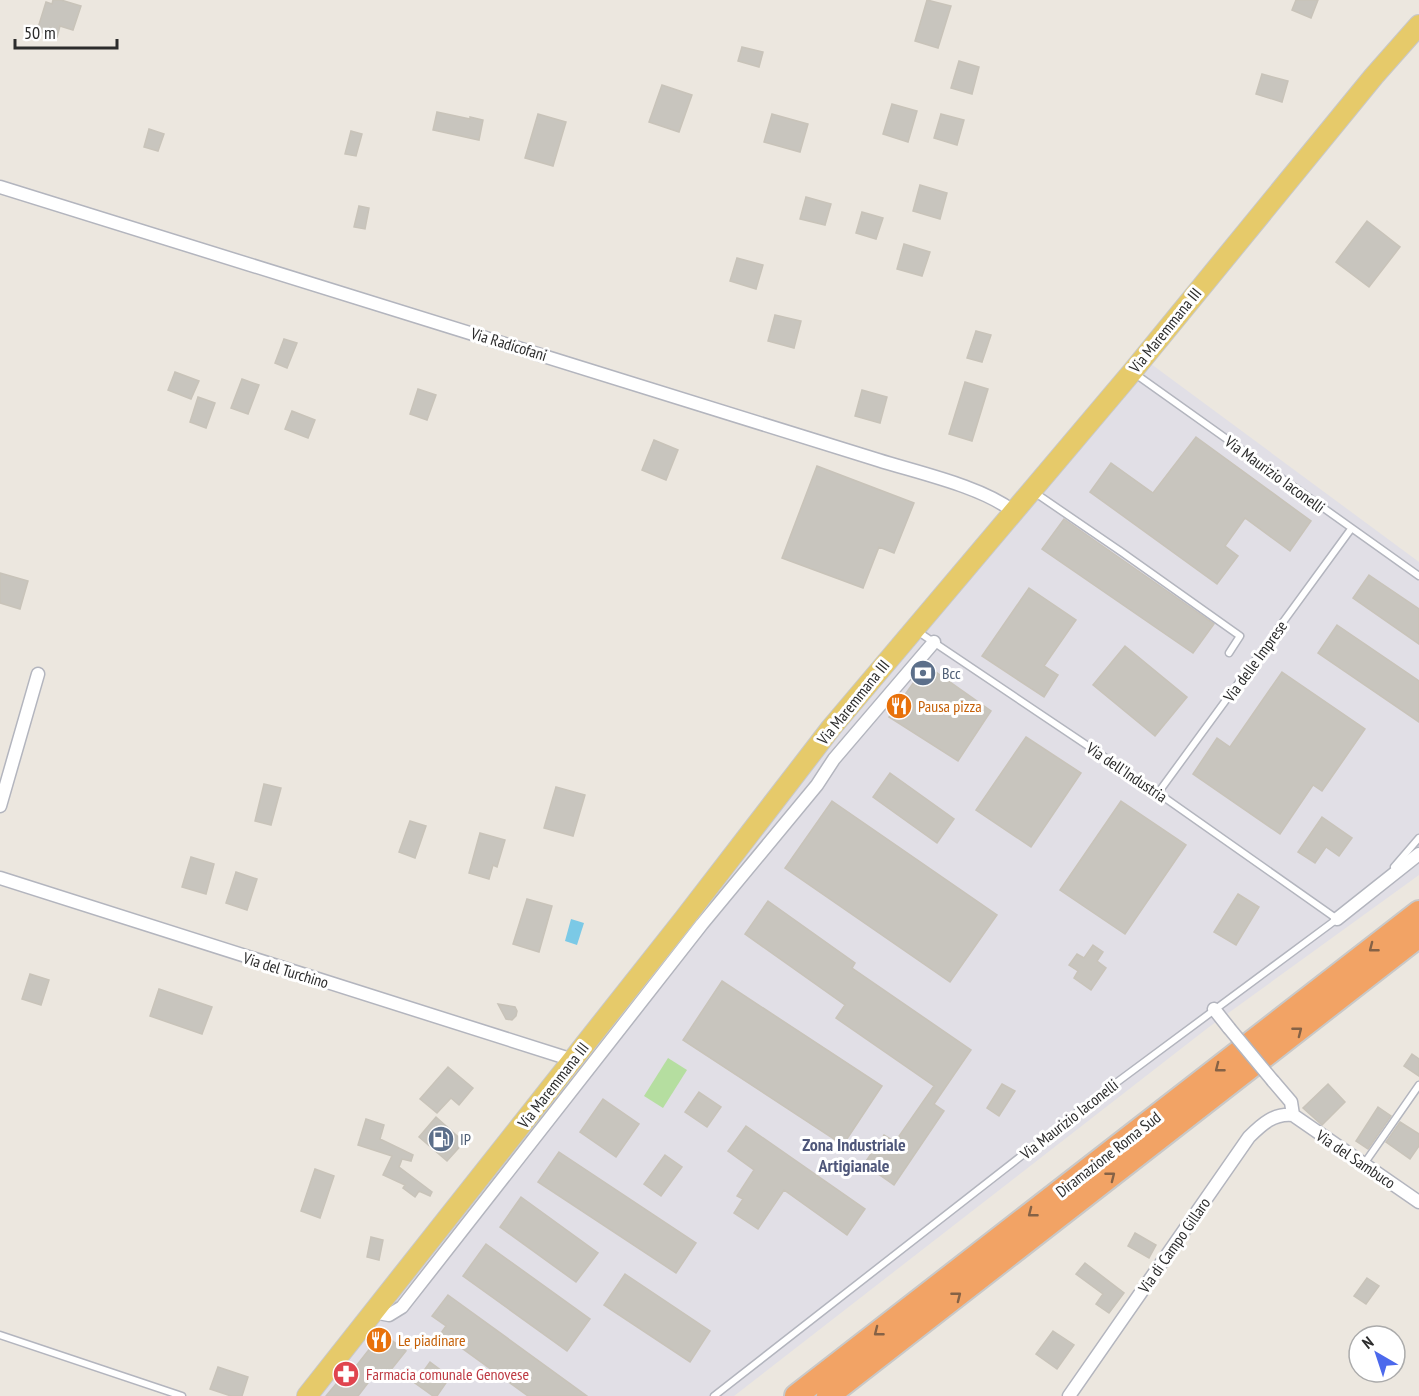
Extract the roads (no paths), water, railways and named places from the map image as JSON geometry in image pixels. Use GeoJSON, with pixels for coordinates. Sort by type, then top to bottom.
{"type":"FeatureCollection","features":[{"type":"Feature","properties":{"kind":"highway","name":"Diramazione Roma Sud"},"geometry":{"type":"LineString","coordinates":[[796,1396],[1419,912]]}},
{"type":"Feature","properties":{"kind":"highway","name":"Diramazione Roma Sud"},"geometry":{"type":"LineString","coordinates":[[828,1396],[1419,936]]}},
{"type":"Feature","properties":{"kind":"main road","name":"Via Maremmana III"},"geometry":{"type":"LineString","coordinates":[[307,1396],[573,1060],[831,728],[1132,372],[1374,76],[1419,25]]}},
{"type":"Feature","properties":{"kind":"street","name":"Via Radicofani"},"geometry":{"type":"LineString","coordinates":[[0,187],[922,474],[989,496],[1013,511]]}},
{"type":"Feature","properties":{"kind":"street"},"geometry":{"type":"LineString","coordinates":[[373,1312],[389,1315],[402,1307],[702,924],[818,785],[834,759],[934,642]]}},
{"type":"Feature","properties":{"kind":"street"},"geometry":{"type":"LineString","coordinates":[[0,806],[38,674]]}},
{"type":"Feature","properties":{"kind":"street"},"geometry":{"type":"LineString","coordinates":[[1337,919],[1419,855]]}},
{"type":"Feature","properties":{"kind":"street","name":"Via del Turchino"},"geometry":{"type":"LineString","coordinates":[[0,878],[573,1060]]}},
{"type":"Feature","properties":{"kind":"street"},"geometry":{"type":"LineString","coordinates":[[1214,1009],[1291,1102],[1293,1114]]}},
{"type":"Feature","properties":{"kind":"street","name":"Via del Sambuco"},"geometry":{"type":"LineString","coordinates":[[1293,1114],[1419,1202]]}},
{"type":"Feature","properties":{"kind":"street","name":"Via di Campo Gillaro"},"geometry":{"type":"LineString","coordinates":[[1069,1396],[1249,1137],[1273,1117],[1293,1114]]}},
{"type":"Feature","properties":{"kind":"lane","name":"Via Maurizio Iaconelli"},"geometry":{"type":"LineString","coordinates":[[1132,372],[1419,576]]}},
{"type":"Feature","properties":{"kind":"lane"},"geometry":{"type":"LineString","coordinates":[[1031,490],[1123,552],[1240,636],[1229,653]]}},
{"type":"Feature","properties":{"kind":"lane","name":"Via delle Imprese"},"geometry":{"type":"LineString","coordinates":[[1158,793],[1351,529]]}},
{"type":"Feature","properties":{"kind":"lane","name":"Via dell'Industria"},"geometry":{"type":"LineString","coordinates":[[914,628],[1158,793],[1337,919]]}},
{"type":"Feature","properties":{"kind":"lane","name":"Via Maurizio Iaconelli"},"geometry":{"type":"LineString","coordinates":[[714,1396],[1092,1100],[1337,919],[1378,883],[1419,838]]}},
{"type":"Feature","properties":{"kind":"lane"},"geometry":{"type":"LineString","coordinates":[[1364,1165],[1419,1085]]}},
{"type":"Feature","properties":{"kind":"lane"},"geometry":{"type":"LineString","coordinates":[[0,1335],[182,1396]]}},
{"type":"Feature","properties":{"kind":"water"},"geometry":{"type":"Polygon","coordinates":[[[571,919],[584,923],[577,945],[565,941],[571,919]]]}},
{"type":"Feature","properties":{"kind":"place","name":"Bcc"},"geometry":{"type":"Point","coordinates":[923,673]}},
{"type":"Feature","properties":{"kind":"place","name":"Pausa pizza"},"geometry":{"type":"Point","coordinates":[899,706]}},
{"type":"Feature","properties":{"kind":"place","name":"IP"},"geometry":{"type":"Point","coordinates":[441,1139]}},
{"type":"Feature","properties":{"kind":"place","name":"Le piadinare"},"geometry":{"type":"Point","coordinates":[379,1340]}},
{"type":"Feature","properties":{"kind":"place","name":"Farmacia comunale Genovese"},"geometry":{"type":"Point","coordinates":[346,1374]}},
{"type":"Feature","properties":{"kind":"district","name":"Zona Industriale Artigianale"},"geometry":{"type":"Point","coordinates":[854,1155]}}]}
